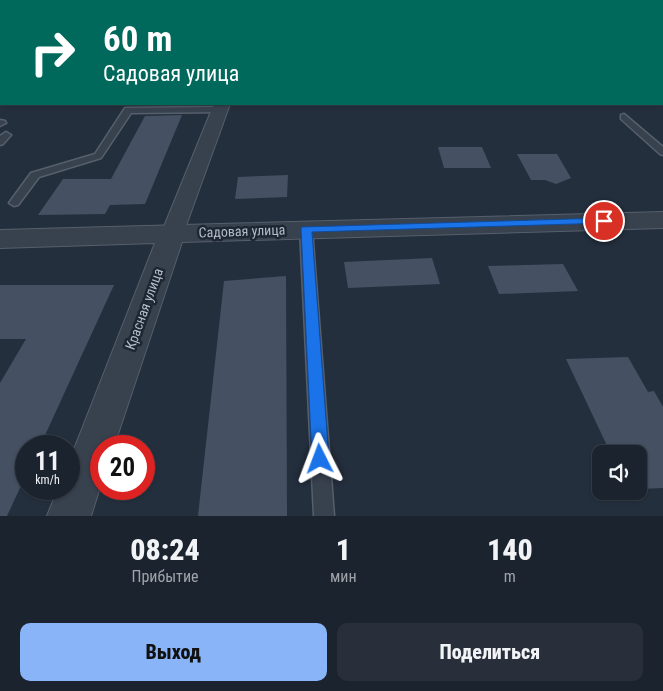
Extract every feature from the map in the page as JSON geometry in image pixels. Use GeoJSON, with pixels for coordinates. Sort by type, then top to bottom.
{"type":"FeatureCollection","features":[{"type":"Feature","properties":{"kind":"street","name":"Красная улица"},"geometry":{"type":"LineString","coordinates":[[69,516],[172,234],[221,107]]}},
{"type":"Feature","properties":{"kind":"street","name":"Садовая улица"},"geometry":{"type":"LineString","coordinates":[[0,239],[663,220]]}},
{"type":"Feature","properties":{"kind":"lane"},"geometry":{"type":"LineString","coordinates":[[14,203],[34,175],[98,156],[128,110],[221,107]]}},
{"type":"Feature","properties":{"kind":"lane"},"geometry":{"type":"LineString","coordinates":[[624,117],[663,152]]}},
{"type":"Feature","properties":{"kind":"lane"},"geometry":{"type":"LineString","coordinates":[[306,229],[324,516]]}},
{"type":"Feature","properties":{"kind":"building"},"geometry":{"type":"Polygon","coordinates":[[[182,115],[145,204],[110,205],[105,214],[38,215],[63,179],[111,179],[145,116],[182,115]]]}},
{"type":"Feature","properties":{"kind":"building"},"geometry":{"type":"Polygon","coordinates":[[[438,147],[482,147],[491,168],[444,168],[438,147]]]}},
{"type":"Feature","properties":{"kind":"building"},"geometry":{"type":"Polygon","coordinates":[[[517,154],[557,154],[571,178],[556,184],[545,180],[531,180],[517,154]]]}},
{"type":"Feature","properties":{"kind":"building"},"geometry":{"type":"Polygon","coordinates":[[[288,175],[287,197],[235,199],[238,177],[288,175]]]}},
{"type":"Feature","properties":{"kind":"building"},"geometry":{"type":"Polygon","coordinates":[[[432,258],[440,284],[348,288],[344,262],[432,258]]]}},
{"type":"Feature","properties":{"kind":"building"},"geometry":{"type":"Polygon","coordinates":[[[563,264],[578,291],[499,294],[488,266],[563,264]]]}},
{"type":"Feature","properties":{"kind":"building"},"geometry":{"type":"Polygon","coordinates":[[[286,276],[287,516],[198,516],[224,281],[286,276]]]}},
{"type":"Feature","properties":{"kind":"building"},"geometry":{"type":"Polygon","coordinates":[[[0,285],[114,285],[45,435],[15,435],[15,499],[7,516],[0,516],[0,383],[26,339],[0,339],[0,285]]]}},
{"type":"Feature","properties":{"kind":"building"},"geometry":{"type":"Polygon","coordinates":[[[628,357],[648,392],[654,391],[663,407],[663,488],[647,489],[647,445],[607,445],[566,359],[628,357]]]}},
{"type":"Feature","properties":{"kind":"route"},"geometry":{"type":"LineString","coordinates":[[320,459],[306,229],[604,221]]}}]}
